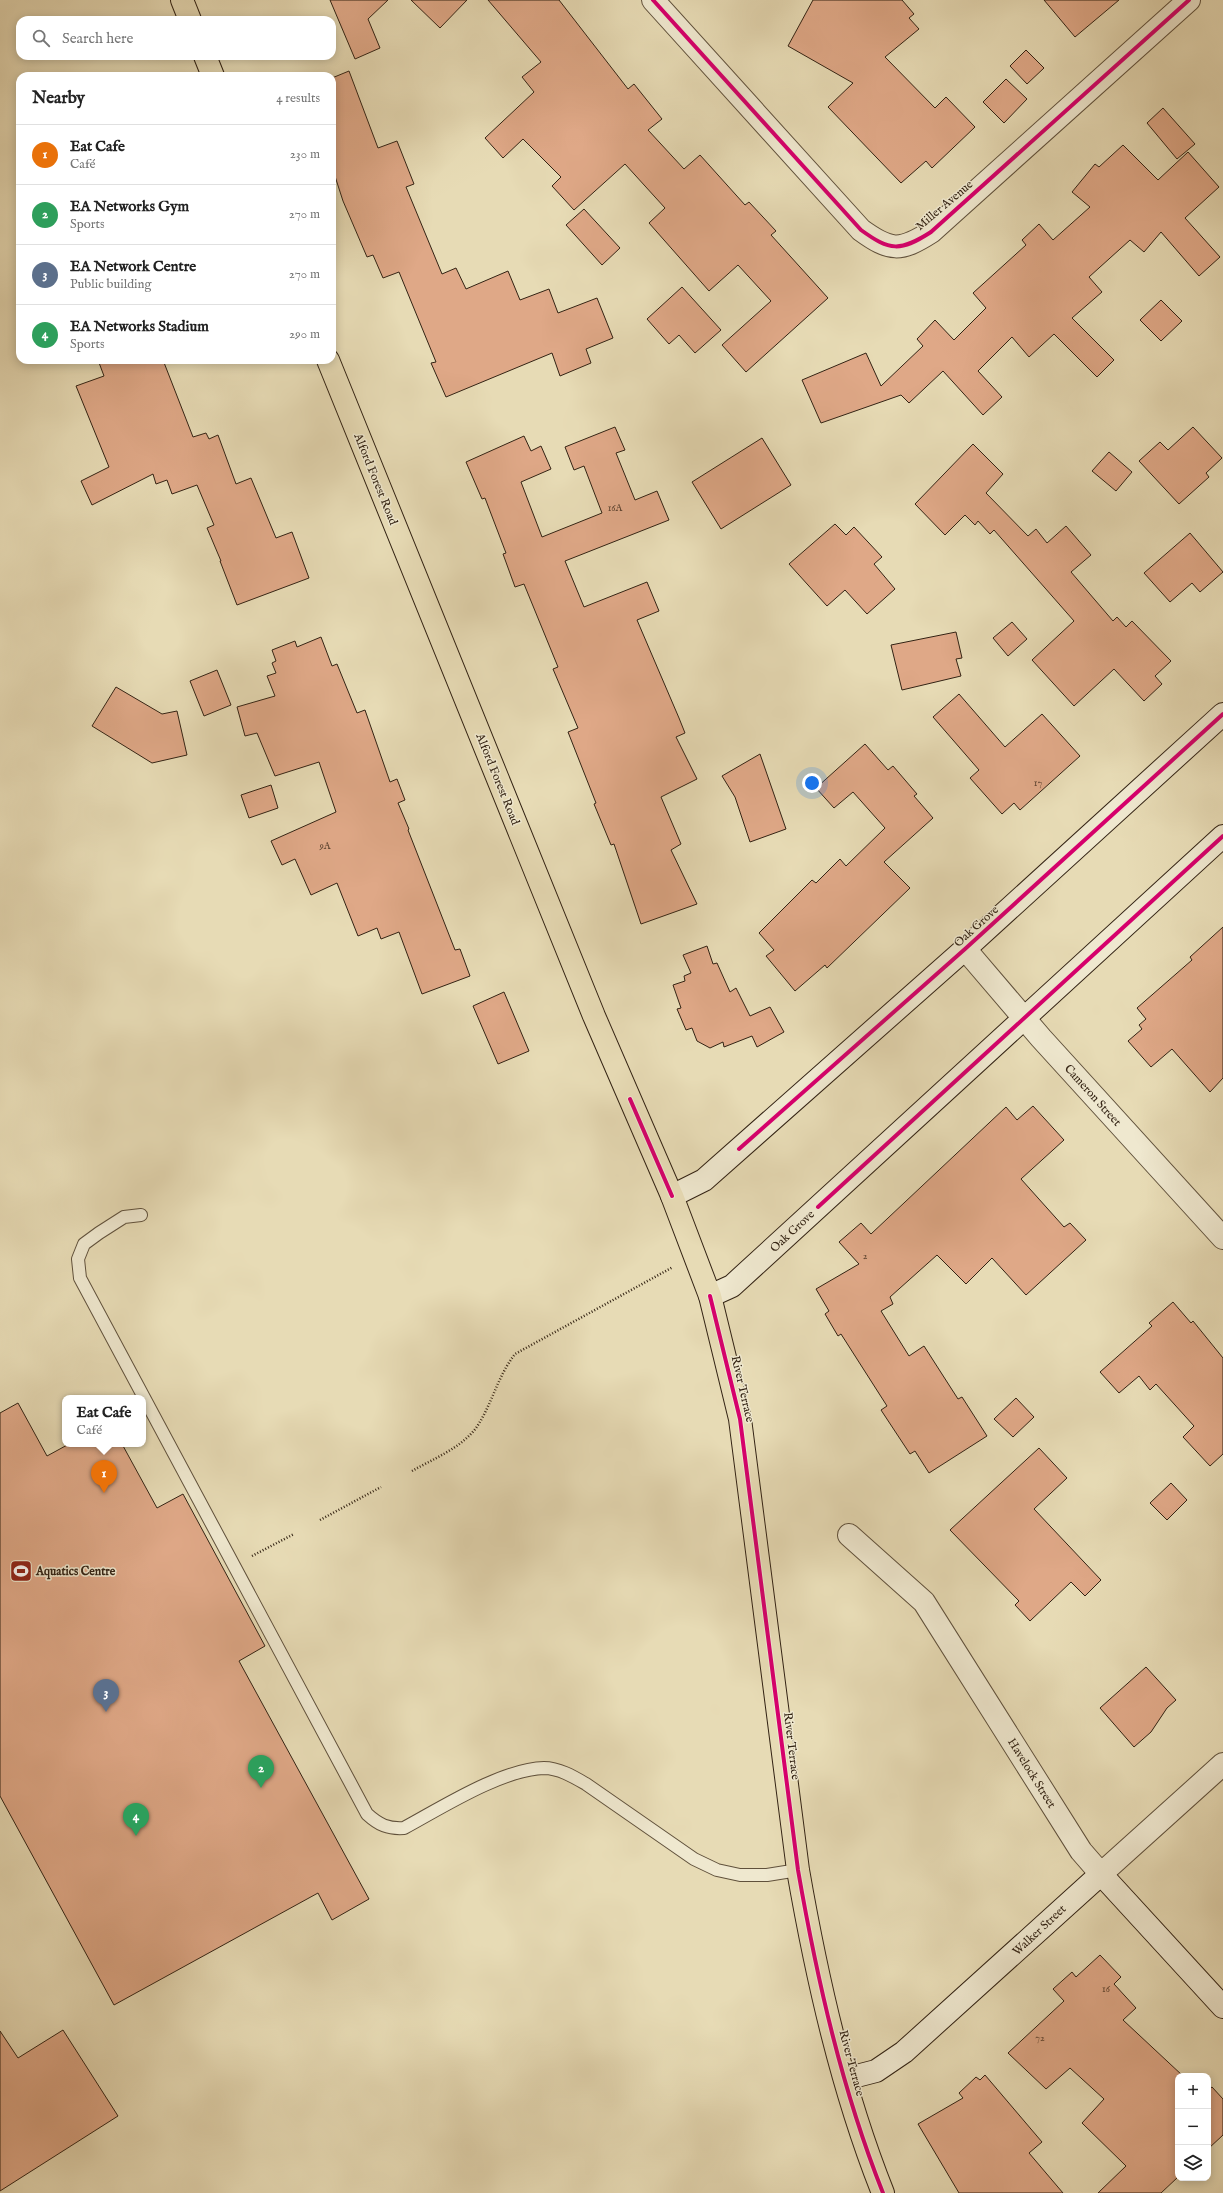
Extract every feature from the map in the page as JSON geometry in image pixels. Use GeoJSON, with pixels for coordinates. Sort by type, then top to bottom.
{"type":"FeatureCollection","features":[{"type":"Feature","properties":{"kind":"main road"},"geometry":{"type":"LineString","coordinates":[[182,0],[188,16]]}},
{"type":"Feature","properties":{"kind":"main road"},"geometry":{"type":"LineString","coordinates":[[206,60],[211,72]]}},
{"type":"Feature","properties":{"kind":"main road","name":"Alford Forest Road"},"geometry":{"type":"LineString","coordinates":[[330,364],[594,1016],[672,1196]]}},
{"type":"Feature","properties":{"kind":"main road","name":"River Terrace"},"geometry":{"type":"LineString","coordinates":[[672,1196],[710,1296],[740,1418],[798,1870],[811,1944],[845,2079],[872,2164],[883,2193]]}},
{"type":"Feature","properties":{"kind":"street","name":"Miller Avenue"},"geometry":{"type":"LineString","coordinates":[[653,0],[861,230],[879,244],[898,248],[917,241],[931,232],[1189,0]]}},
{"type":"Feature","properties":{"kind":"street","name":"Oak Grove"},"geometry":{"type":"LineString","coordinates":[[672,1196],[704,1180],[965,949],[1223,714]]}},
{"type":"Feature","properties":{"kind":"street","name":"Oak Grove"},"geometry":{"type":"LineString","coordinates":[[710,1296],[732,1286],[1223,836]]}},
{"type":"Feature","properties":{"kind":"street","name":"Cameron Street"},"geometry":{"type":"LineString","coordinates":[[965,949],[1223,1238]]}},
{"type":"Feature","properties":{"kind":"street","name":"Havelock Street"},"geometry":{"type":"LineString","coordinates":[[849,1535],[924,1602],[1081,1851],[1223,2007]]}},
{"type":"Feature","properties":{"kind":"street","name":"Walker Street"},"geometry":{"type":"LineString","coordinates":[[845,2079],[876,2071],[904,2052],[1223,1764]]}},
{"type":"Feature","properties":{"kind":"lane"},"geometry":{"type":"LineString","coordinates":[[141,1216],[124,1217],[99,1232],[84,1244],[78,1259],[80,1278],[143,1395]]}},
{"type":"Feature","properties":{"kind":"lane"},"geometry":{"type":"LineString","coordinates":[[146,1401],[359,1800],[367,1814],[376,1822],[390,1828],[404,1828],[454,1801],[499,1780],[524,1771],[545,1768],[569,1774],[586,1784],[694,1859],[717,1870],[740,1874],[767,1875],[798,1870]]}},
{"type":"Feature","properties":{"kind":"path"},"geometry":{"type":"LineString","coordinates":[[412,1471],[457,1446],[475,1428],[504,1368],[515,1354],[694,1255]]}},
{"type":"Feature","properties":{"kind":"path"},"geometry":{"type":"LineString","coordinates":[[320,1520],[381,1487]]}},
{"type":"Feature","properties":{"kind":"path"},"geometry":{"type":"LineString","coordinates":[[248,1558],[294,1534]]}},
{"type":"Feature","properties":{"kind":"building"},"geometry":{"type":"Polygon","coordinates":[[[330,0],[388,0],[368,19],[380,48],[355,59],[330,0]]]}},
{"type":"Feature","properties":{"kind":"building"},"geometry":{"type":"Polygon","coordinates":[[[411,0],[467,0],[440,28],[411,0]]]}},
{"type":"Feature","properties":{"kind":"building"},"geometry":{"type":"Polygon","coordinates":[[[488,0],[559,0],[628,89],[634,84],[662,119],[648,130],[684,169],[700,155],[745,205],[749,202],[776,231],[771,235],[828,298],[746,372],[722,345],[771,301],[738,265],[709,291],[649,223],[665,208],[625,164],[574,210],[552,186],[561,177],[523,139],[503,158],[485,138],[534,92],[522,77],[541,62],[488,0]]]}},
{"type":"Feature","properties":{"kind":"building"},"geometry":{"type":"Polygon","coordinates":[[[813,0],[902,0],[914,14],[909,18],[919,29],[885,57],[935,108],[946,97],[975,127],[932,168],[926,161],[901,183],[828,107],[853,83],[788,46],[813,0]]]}},
{"type":"Feature","properties":{"kind":"building"},"geometry":{"type":"Polygon","coordinates":[[[1044,0],[1119,0],[1075,37],[1044,0]]]}},
{"type":"Feature","properties":{"kind":"building"},"geometry":{"type":"Polygon","coordinates":[[[1026,50],[1044,68],[1027,84],[1010,66],[1026,50]]]}},
{"type":"Feature","properties":{"kind":"building"},"geometry":{"type":"Polygon","coordinates":[[[349,71],[378,148],[397,141],[414,184],[406,187],[442,274],[456,268],[466,289],[508,271],[520,300],[549,289],[558,313],[597,298],[613,338],[586,349],[591,363],[560,376],[552,353],[446,397],[431,363],[436,362],[399,272],[383,278],[373,255],[367,257],[343,201],[336,179],[336,76],[349,71]]]}},
{"type":"Feature","properties":{"kind":"building"},"geometry":{"type":"Polygon","coordinates":[[[1006,79],[1027,99],[1004,123],[983,102],[1006,79]]]}},
{"type":"Feature","properties":{"kind":"building"},"geometry":{"type":"Polygon","coordinates":[[[1163,108],[1195,144],[1177,159],[1147,123],[1163,108]]]}},
{"type":"Feature","properties":{"kind":"building"},"geometry":{"type":"Polygon","coordinates":[[[1123,145],[1158,180],[1188,152],[1219,187],[1185,218],[1220,257],[1199,276],[1161,232],[1144,252],[1130,240],[1089,277],[1102,292],[1072,318],[1114,360],[1097,377],[1054,334],[1029,357],[1012,337],[978,371],[1002,397],[983,415],[943,371],[909,403],[901,395],[821,423],[802,380],[866,353],[881,386],[923,346],[917,339],[935,320],[954,340],[986,308],[973,293],[1026,245],[1022,240],[1039,224],[1053,240],[1090,207],[1072,192],[1095,164],[1099,167],[1123,145]]]}},
{"type":"Feature","properties":{"kind":"building"},"geometry":{"type":"Polygon","coordinates":[[[584,209],[620,248],[602,265],[566,225],[584,209]]]}},
{"type":"Feature","properties":{"kind":"building"},"geometry":{"type":"Polygon","coordinates":[[[682,287],[721,330],[695,353],[679,335],[669,344],[647,319],[682,287]]]}},
{"type":"Feature","properties":{"kind":"building"},"geometry":{"type":"Polygon","coordinates":[[[1161,300],[1182,321],[1161,341],[1140,320],[1161,300]]]}},
{"type":"Feature","properties":{"kind":"building"},"geometry":{"type":"Polygon","coordinates":[[[100,364],[165,364],[193,437],[206,433],[209,439],[218,435],[236,484],[251,478],[276,538],[292,532],[309,578],[237,605],[207,528],[214,525],[197,485],[172,494],[167,480],[156,484],[153,474],[92,505],[81,481],[109,467],[76,386],[104,376],[100,364]]]}},
{"type":"Feature","properties":{"kind":"building"},"geometry":{"type":"Polygon","coordinates":[[[615,427],[625,450],[616,453],[635,500],[657,491],[669,520],[565,561],[584,607],[647,582],[659,611],[637,620],[685,733],[676,737],[697,779],[661,797],[681,844],[671,850],[697,904],[641,924],[614,844],[611,845],[594,804],[596,803],[568,732],[578,728],[553,669],[558,667],[524,584],[515,587],[503,554],[506,553],[485,498],[482,499],[466,462],[524,436],[531,451],[541,446],[551,469],[521,482],[542,537],[602,513],[584,466],[574,470],[565,447],[615,427]]]}},
{"type":"Feature","properties":{"kind":"building"},"geometry":{"type":"Polygon","coordinates":[[[1193,427],[1222,458],[1206,473],[1209,477],[1179,504],[1139,461],[1160,442],[1168,450],[1193,427]]]}},
{"type":"Feature","properties":{"kind":"building"},"geometry":{"type":"Polygon","coordinates":[[[762,438],[791,485],[721,529],[692,482],[762,438]]]}},
{"type":"Feature","properties":{"kind":"building"},"geometry":{"type":"Polygon","coordinates":[[[973,444],[1003,474],[986,493],[1028,536],[1036,529],[1047,543],[1066,526],[1091,555],[1071,572],[1113,621],[1117,617],[1126,627],[1132,621],[1171,661],[1155,676],[1162,684],[1144,701],[1114,669],[1074,706],[1032,660],[1074,621],[994,530],[990,534],[978,521],[975,525],[965,515],[945,535],[915,504],[973,444]]]}},
{"type":"Feature","properties":{"kind":"building"},"geometry":{"type":"Polygon","coordinates":[[[1109,452],[1132,472],[1116,491],[1092,471],[1109,452]]]}},
{"type":"Feature","properties":{"kind":"building"},"geometry":{"type":"Polygon","coordinates":[[[835,524],[846,535],[854,527],[882,557],[874,564],[895,589],[867,614],[845,590],[827,606],[789,564],[835,524]]]}},
{"type":"Feature","properties":{"kind":"building"},"geometry":{"type":"Polygon","coordinates":[[[1190,533],[1223,572],[1200,592],[1192,583],[1170,602],[1144,573],[1190,533]]]}},
{"type":"Feature","properties":{"kind":"building"},"geometry":{"type":"Polygon","coordinates":[[[1012,622],[1027,639],[1008,656],[993,638],[1012,622]]]}},
{"type":"Feature","properties":{"kind":"building"},"geometry":{"type":"Polygon","coordinates":[[[956,632],[962,658],[956,659],[961,676],[902,690],[891,645],[956,632]]]}},
{"type":"Feature","properties":{"kind":"building"},"geometry":{"type":"Polygon","coordinates":[[[321,637],[332,666],[337,664],[357,713],[365,710],[390,782],[397,779],[405,800],[398,803],[409,829],[408,830],[455,950],[460,949],[470,976],[422,994],[399,932],[381,939],[377,928],[358,936],[337,883],[311,895],[295,859],[282,865],[271,841],[336,812],[319,762],[275,776],[257,733],[245,736],[237,707],[275,696],[267,676],[276,673],[272,663],[276,661],[272,650],[295,641],[297,647],[321,637]]]}},
{"type":"Feature","properties":{"kind":"building"},"geometry":{"type":"Polygon","coordinates":[[[217,670],[231,705],[204,716],[190,681],[217,670]]]}},
{"type":"Feature","properties":{"kind":"building"},"geometry":{"type":"Polygon","coordinates":[[[116,687],[162,714],[177,711],[187,755],[152,763],[92,726],[116,687]]]}},
{"type":"Feature","properties":{"kind":"building"},"geometry":{"type":"Polygon","coordinates":[[[959,694],[1005,747],[1042,714],[1080,756],[1020,810],[1014,803],[1002,814],[970,778],[979,770],[933,717],[959,694]]]}},
{"type":"Feature","properties":{"kind":"building"},"geometry":{"type":"Polygon","coordinates":[[[865,744],[888,770],[893,766],[917,794],[914,796],[933,818],[884,862],[910,888],[827,968],[825,965],[795,991],[766,956],[774,950],[759,933],[812,880],[816,883],[840,859],[846,866],[885,828],[853,792],[834,808],[816,788],[865,744]]]}},
{"type":"Feature","properties":{"kind":"building"},"geometry":{"type":"Polygon","coordinates":[[[760,754],[786,829],[750,842],[735,797],[722,776],[760,754]]]}},
{"type":"Feature","properties":{"kind":"building"},"geometry":{"type":"Polygon","coordinates":[[[271,785],[278,808],[249,818],[241,795],[271,785]]]}},
{"type":"Feature","properties":{"kind":"building"},"geometry":{"type":"Polygon","coordinates":[[[1223,927],[1223,1078],[1210,1092],[1172,1049],[1151,1067],[1128,1041],[1142,1029],[1139,1025],[1146,1019],[1137,1008],[1192,960],[1190,957],[1223,927]]]}},
{"type":"Feature","properties":{"kind":"building"},"geometry":{"type":"Polygon","coordinates":[[[707,946],[713,964],[717,963],[730,992],[736,988],[750,1016],[770,1007],[784,1032],[757,1047],[752,1036],[724,1047],[723,1042],[710,1048],[697,1041],[692,1028],[686,1030],[677,1009],[681,1008],[673,985],[685,981],[684,976],[691,973],[683,955],[707,946]]]}},
{"type":"Feature","properties":{"kind":"building"},"geometry":{"type":"Polygon","coordinates":[[[504,992],[529,1051],[498,1064],[473,1006],[504,992]]]}},
{"type":"Feature","properties":{"kind":"building"},"geometry":{"type":"Polygon","coordinates":[[[1033,1106],[1064,1140],[1021,1179],[1064,1227],[1070,1223],[1086,1240],[1026,1295],[992,1258],[966,1284],[937,1255],[890,1297],[893,1304],[881,1311],[909,1356],[924,1346],[958,1399],[962,1397],[987,1436],[929,1473],[915,1451],[910,1454],[881,1410],[887,1406],[841,1334],[838,1336],[825,1314],[829,1311],[816,1289],[859,1264],[839,1242],[861,1223],[871,1234],[1006,1107],[1017,1120],[1033,1106]]]}},
{"type":"Feature","properties":{"kind":"building"},"geometry":{"type":"Polygon","coordinates":[[[1173,1302],[1191,1323],[1193,1321],[1223,1358],[1223,1454],[1210,1466],[1183,1437],[1194,1426],[1156,1384],[1150,1390],[1139,1376],[1119,1393],[1100,1372],[1152,1326],[1149,1323],[1173,1302]]]}},
{"type":"Feature","properties":{"kind":"building"},"geometry":{"type":"Polygon","coordinates":[[[1016,1398],[1034,1417],[1013,1437],[994,1419],[1016,1398]]]}},
{"type":"Feature","properties":{"kind":"building"},"geometry":{"type":"Polygon","coordinates":[[[18,1403],[47,1456],[64,1447],[124,1447],[157,1508],[183,1494],[265,1646],[239,1661],[369,1899],[332,1920],[318,1893],[114,2005],[0,1796],[0,1413],[18,1403]]]}},
{"type":"Feature","properties":{"kind":"building"},"geometry":{"type":"Polygon","coordinates":[[[1039,1448],[1067,1478],[1034,1509],[1101,1580],[1085,1596],[1071,1582],[1030,1621],[1015,1605],[1019,1601],[950,1530],[1039,1448]]]}},
{"type":"Feature","properties":{"kind":"building"},"geometry":{"type":"Polygon","coordinates":[[[1171,1483],[1187,1500],[1167,1520],[1150,1503],[1171,1483]]]}},
{"type":"Feature","properties":{"kind":"building"},"geometry":{"type":"Polygon","coordinates":[[[1146,1667],[1176,1700],[1167,1708],[1151,1732],[1134,1747],[1100,1708],[1146,1667]]]}},
{"type":"Feature","properties":{"kind":"building"},"geometry":{"type":"Polygon","coordinates":[[[1100,1955],[1121,1977],[1114,1984],[1136,2008],[1123,2020],[1180,2073],[1175,2073],[1175,2180],[1161,2193],[1098,2193],[1126,2166],[1082,2123],[1104,2099],[1070,2068],[1046,2089],[1008,2053],[1064,2001],[1053,1989],[1072,1972],[1076,1977],[1100,1955]]]}},
{"type":"Feature","properties":{"kind":"building"},"geometry":{"type":"Polygon","coordinates":[[[63,2030],[118,2116],[0,2191],[0,2031],[18,2058],[63,2030]]]}},
{"type":"Feature","properties":{"kind":"building"},"geometry":{"type":"Polygon","coordinates":[[[985,2075],[1042,2142],[1029,2153],[1063,2193],[959,2193],[918,2124],[963,2098],[959,2093],[976,2077],[980,2080],[985,2075]]]}},
{"type":"Feature","properties":{"kind":"building"},"geometry":{"type":"Polygon","coordinates":[[[1212,2087],[1223,2099],[1223,2135],[1211,2146],[1211,2109],[1212,2087]]]}},
{"type":"Feature","properties":{"kind":"cycle path"},"geometry":{"type":"LineString","coordinates":[[653,0],[861,230],[880,242],[895,246],[903,246],[911,243],[931,232],[1189,0]]}},
{"type":"Feature","properties":{"kind":"cycle path"},"geometry":{"type":"LineString","coordinates":[[739,1149],[965,949],[1223,714]]}},
{"type":"Feature","properties":{"kind":"cycle path"},"geometry":{"type":"LineString","coordinates":[[818,1207],[1223,836]]}},
{"type":"Feature","properties":{"kind":"cycle path"},"geometry":{"type":"LineString","coordinates":[[630,1099],[672,1196]]}},
{"type":"Feature","properties":{"kind":"cycle path"},"geometry":{"type":"LineString","coordinates":[[710,1296],[740,1419],[798,1870],[805,1911],[822,1993],[843,2074],[868,2154],[883,2193]]}},
{"type":"Feature","properties":{"kind":"place","name":"Eat Cafe"},"geometry":{"type":"Point","coordinates":[104,1493]}},
{"type":"Feature","properties":{"kind":"place","name":"Aquatics Centre"},"geometry":{"type":"Point","coordinates":[21,1571]}},
{"type":"Feature","properties":{"kind":"place","name":"EA Network Centre"},"geometry":{"type":"Point","coordinates":[106,1712]}},
{"type":"Feature","properties":{"kind":"place","name":"EA Networks Gym"},"geometry":{"type":"Point","coordinates":[261,1788]}},
{"type":"Feature","properties":{"kind":"place","name":"EA Networks Stadium"},"geometry":{"type":"Point","coordinates":[136,1836]}}]}
